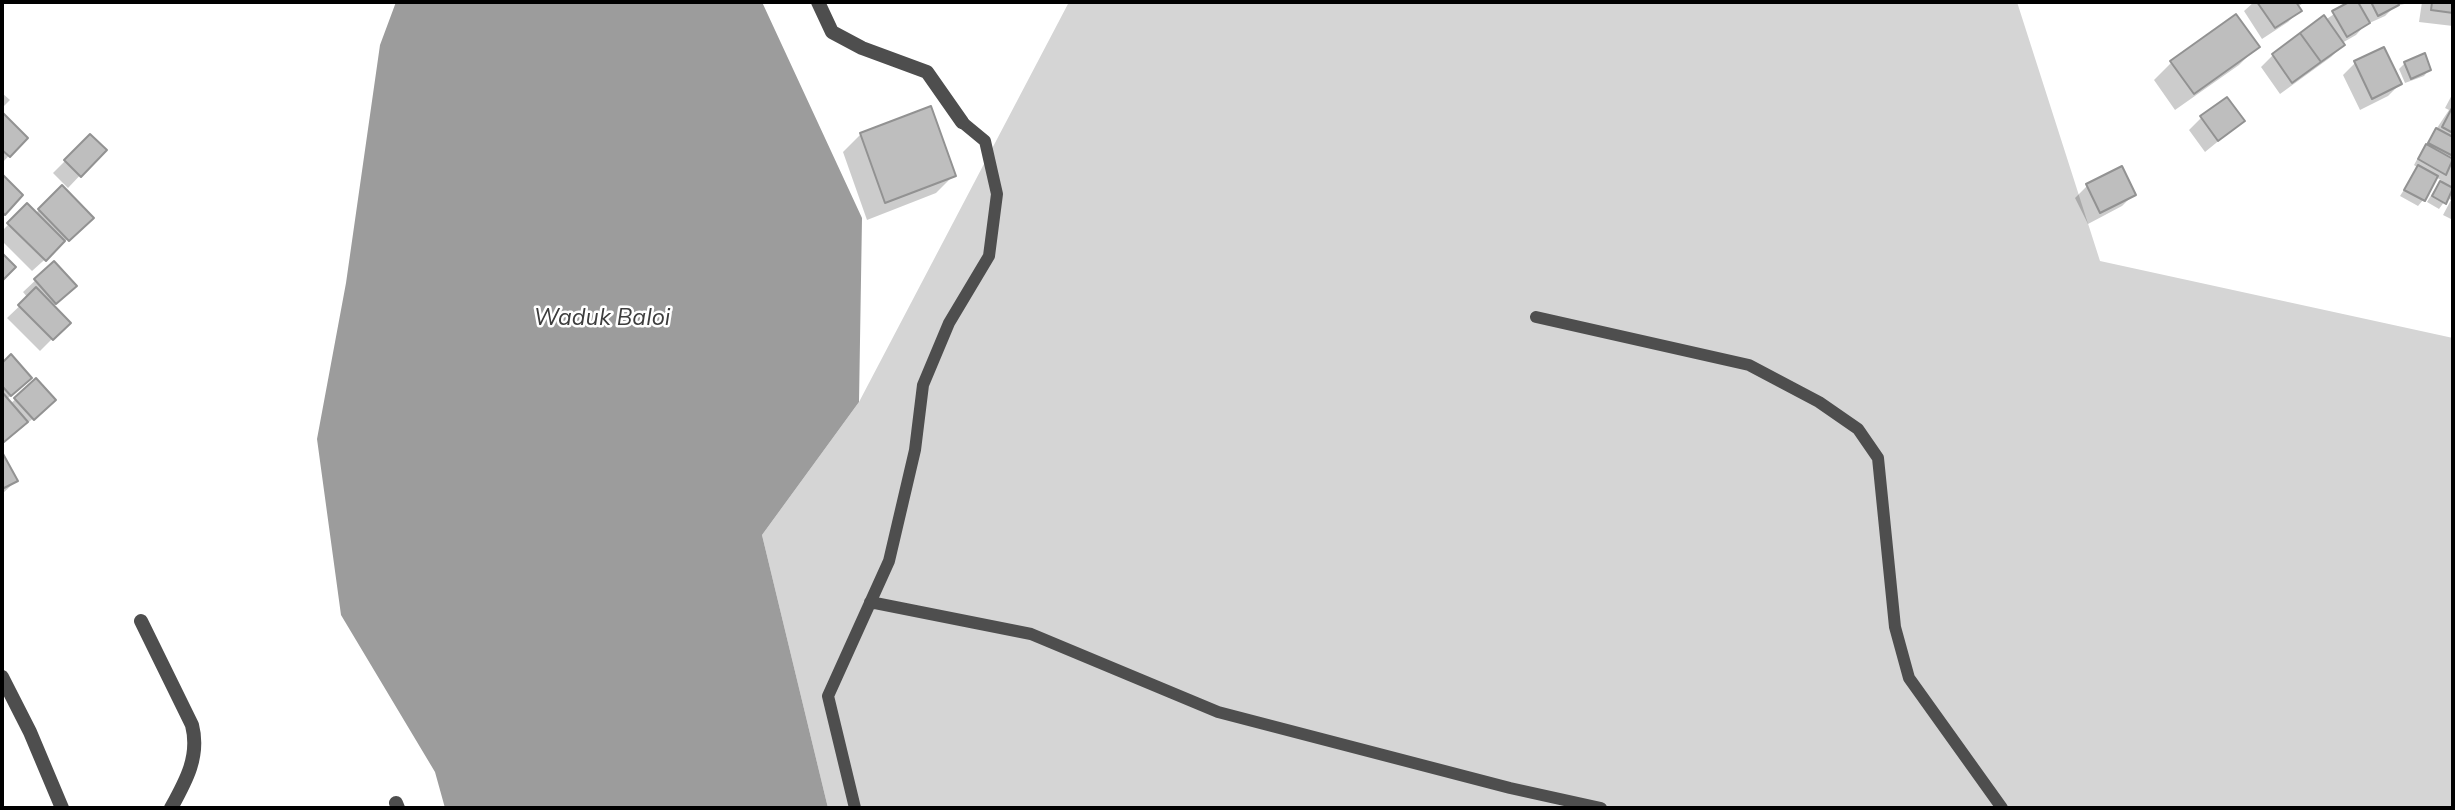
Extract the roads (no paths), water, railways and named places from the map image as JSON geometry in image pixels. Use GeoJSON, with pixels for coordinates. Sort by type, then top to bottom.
{"type":"FeatureCollection","features":[{"type":"Feature","properties":{"kind":"street"},"geometry":{"type":"LineString","coordinates":[[818,2],[832,32],[862,48],[927,72],[962,122]]}},
{"type":"Feature","properties":{"kind":"street"},"geometry":{"type":"LineString","coordinates":[[141,621],[192,725],[195,737],[192,766],[171,808]]}},
{"type":"Feature","properties":{"kind":"street"},"geometry":{"type":"LineString","coordinates":[[2,677],[30,732],[62,808]]}},
{"type":"Feature","properties":{"kind":"lane"},"geometry":{"type":"LineString","coordinates":[[855,808],[828,696],[888,561],[915,450],[923,385],[949,323],[989,256],[997,194],[985,141],[962,122]]}},
{"type":"Feature","properties":{"kind":"lane"},"geometry":{"type":"LineString","coordinates":[[1536,317],[1749,365],[1819,402],[1858,429],[1878,458],[1895,627],[1909,678],[2002,808]]}},
{"type":"Feature","properties":{"kind":"lane"},"geometry":{"type":"LineString","coordinates":[[870,602],[1031,634],[1218,712],[1510,788],[1601,808]]}},
{"type":"Feature","properties":{"kind":"water","name":"Waduk Baloi"},"geometry":{"type":"Polygon","coordinates":[[[396,2],[762,2],[862,218],[859,402],[762,535],[828,808],[445,808],[435,772],[341,615],[317,439],[346,283],[380,45],[396,2]]]}}]}
